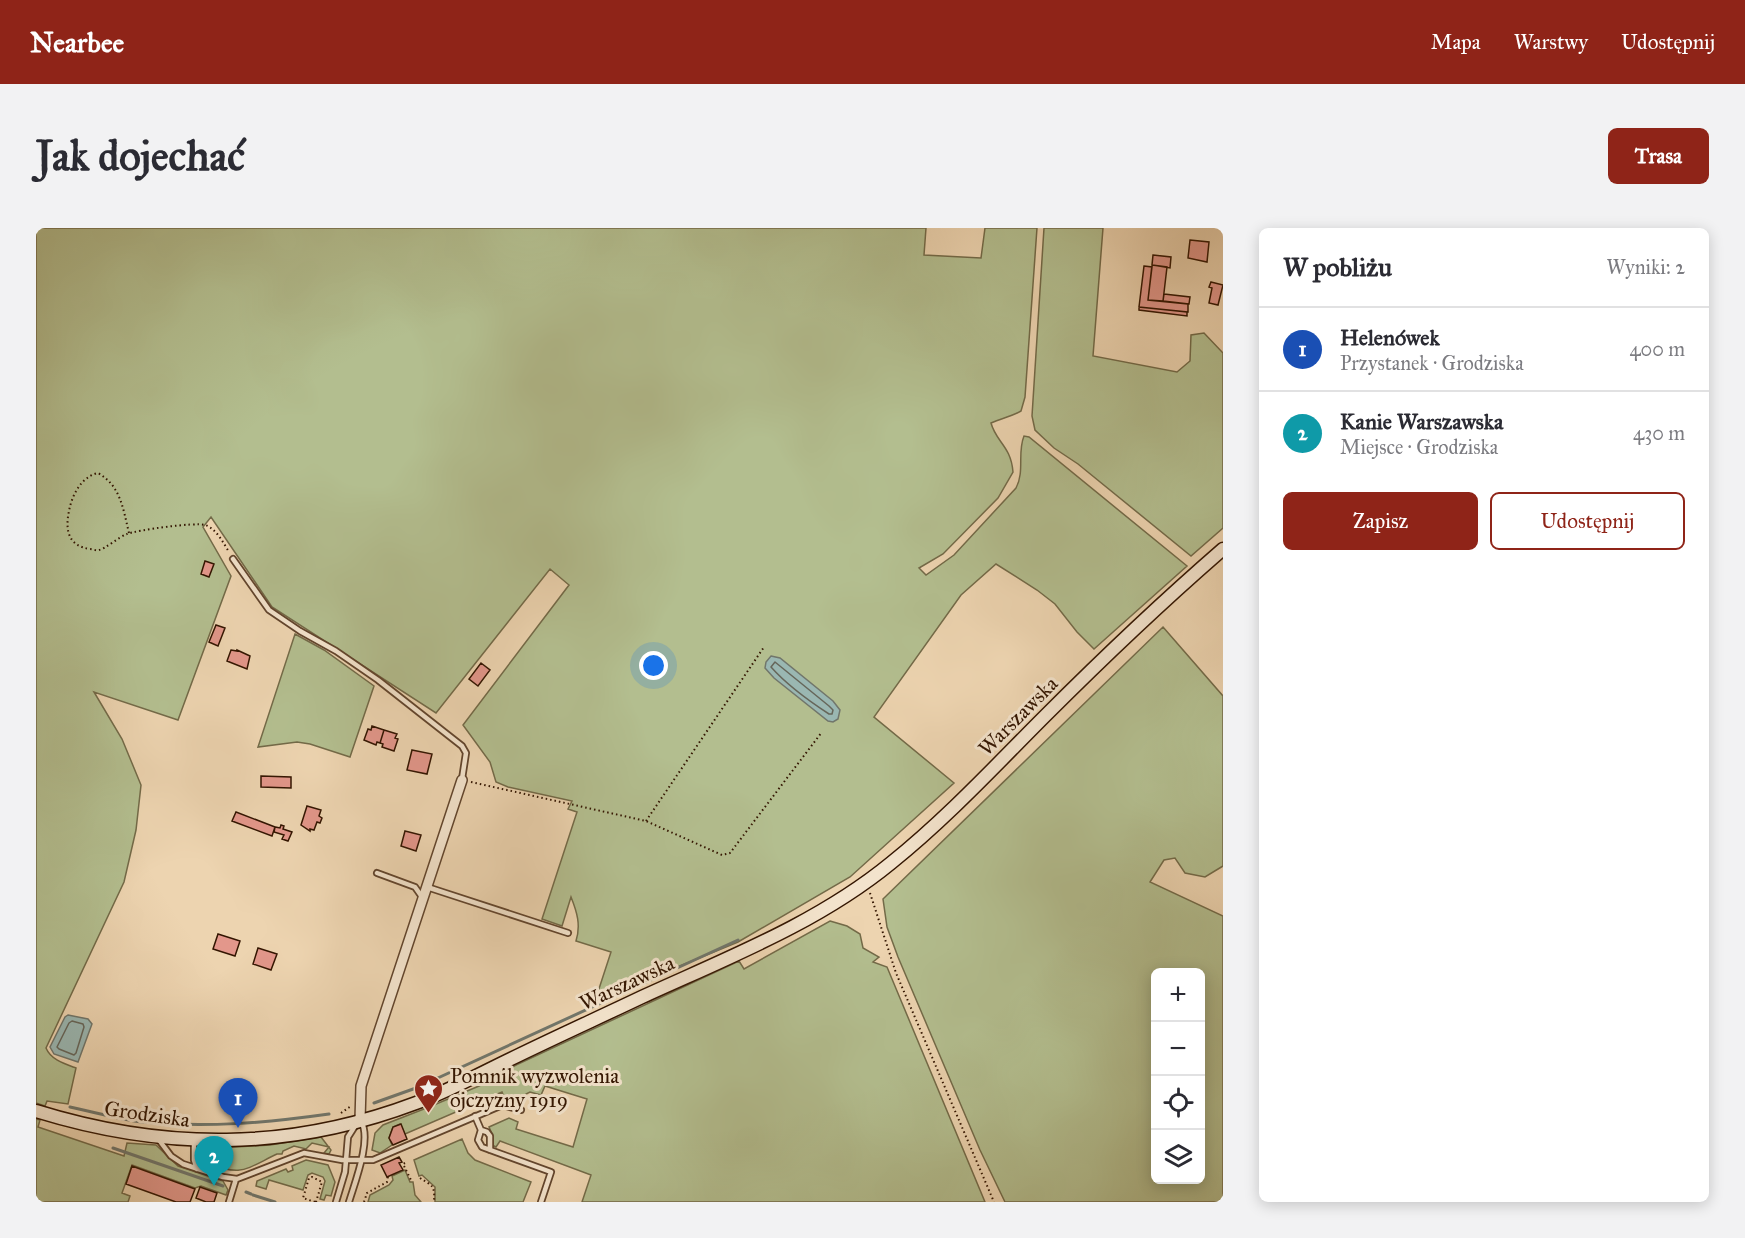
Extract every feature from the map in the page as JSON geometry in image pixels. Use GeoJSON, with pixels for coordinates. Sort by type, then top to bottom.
{"type":"FeatureCollection","features":[{"type":"Feature","properties":{"kind":"main road","name":"Warszawska"},"geometry":{"type":"LineString","coordinates":[[360,1120],[415,1103],[464,1082],[752,946],[808,918],[866,882],[891,864],[968,795],[1056,705],[1223,549]]}},
{"type":"Feature","properties":{"kind":"main road","name":"Grodziska"},"geometry":{"type":"LineString","coordinates":[[36,1111],[96,1128],[157,1138],[194,1141],[287,1135],[360,1120]]}},
{"type":"Feature","properties":{"kind":"street"},"geometry":{"type":"LineString","coordinates":[[360,1120],[360,1094],[375,1044],[462,780]]}},
{"type":"Feature","properties":{"kind":"lane"},"geometry":{"type":"LineString","coordinates":[[233,559],[269,610],[378,680],[462,746],[466,753],[462,780]]}},
{"type":"Feature","properties":{"kind":"lane"},"geometry":{"type":"LineString","coordinates":[[377,873],[415,887],[424,899]]}},
{"type":"Feature","properties":{"kind":"lane"},"geometry":{"type":"LineString","coordinates":[[427,887],[568,933]]}},
{"type":"Feature","properties":{"kind":"lane"},"geometry":{"type":"LineString","coordinates":[[157,1138],[171,1156],[183,1164],[236,1179],[304,1153],[360,1161],[379,1158],[502,1106],[521,1110]]}},
{"type":"Feature","properties":{"kind":"lane"},"geometry":{"type":"LineString","coordinates":[[475,1116],[481,1130],[478,1136],[479,1145],[551,1172],[541,1202]]}},
{"type":"Feature","properties":{"kind":"lane"},"geometry":{"type":"LineString","coordinates":[[336,1202],[347,1160],[348,1137],[360,1120]]}},
{"type":"Feature","properties":{"kind":"lane"},"geometry":{"type":"LineString","coordinates":[[349,1202],[366,1133],[360,1120]]}},
{"type":"Feature","properties":{"kind":"lane"},"geometry":{"type":"LineString","coordinates":[[481,1130],[487,1131],[490,1136],[490,1150]]}},
{"type":"Feature","properties":{"kind":"lane"},"geometry":{"type":"LineString","coordinates":[[194,1141],[194,1160],[197,1168]]}},
{"type":"Feature","properties":{"kind":"lane"},"geometry":{"type":"LineString","coordinates":[[229,1202],[236,1179]]}},
{"type":"Feature","properties":{"kind":"path"},"geometry":{"type":"LineString","coordinates":[[129,533],[120,497],[109,480],[98,473],[90,475],[80,485],[71,500],[67,523],[71,539],[79,548],[99,550],[129,533],[164,527],[205,525],[214,532],[233,559]]}},
{"type":"Feature","properties":{"kind":"path"},"geometry":{"type":"LineString","coordinates":[[646,821],[764,647]]}},
{"type":"Feature","properties":{"kind":"path"},"geometry":{"type":"LineString","coordinates":[[462,780],[646,821],[722,855],[730,853],[822,732]]}},
{"type":"Feature","properties":{"kind":"path"},"geometry":{"type":"LineString","coordinates":[[866,882],[896,972],[994,1202]]}},
{"type":"Feature","properties":{"kind":"path"},"geometry":{"type":"LineString","coordinates":[[336,1115],[347,1109],[360,1094]]}},
{"type":"Feature","properties":{"kind":"path"},"geometry":{"type":"LineString","coordinates":[[405,1163],[403,1164],[412,1180]]}},
{"type":"Feature","properties":{"kind":"path"},"geometry":{"type":"LineString","coordinates":[[364,1202],[367,1193],[387,1182],[388,1176]]}},
{"type":"Feature","properties":{"kind":"path"},"geometry":{"type":"LineString","coordinates":[[312,1177],[322,1182],[315,1202],[303,1198],[309,1178],[312,1177]]}},
{"type":"Feature","properties":{"kind":"path"},"geometry":{"type":"LineString","coordinates":[[420,1178],[434,1188],[434,1202]]}},
{"type":"Feature","properties":{"kind":"green space"},"geometry":{"type":"Polygon","coordinates":[[[36,228],[926,228],[924,255],[981,258],[985,228],[1037,228],[1025,397],[1021,411],[991,423],[1009,456],[1013,472],[998,498],[943,554],[919,568],[926,575],[954,555],[1016,488],[1019,482],[1024,436],[1029,437],[1187,566],[1094,649],[1055,604],[996,564],[961,595],[874,717],[954,783],[850,877],[738,942],[595,1001],[611,952],[576,941],[578,919],[571,897],[562,926],[542,919],[577,812],[568,809],[572,801],[508,787],[496,782],[490,762],[463,725],[569,585],[550,569],[436,713],[272,607],[211,517],[203,527],[231,576],[178,720],[94,692],[122,739],[141,785],[136,830],[124,882],[46,1048],[55,1059],[76,1068],[68,1104],[47,1101],[45,1106],[36,1103],[36,228]]]}},
{"type":"Feature","properties":{"kind":"green space"},"geometry":{"type":"Polygon","coordinates":[[[1044,228],[1103,228],[1093,356],[1177,372],[1190,361],[1191,335],[1204,333],[1223,353],[1223,528],[1191,556],[1078,464],[1054,448],[1035,430],[1032,416],[1044,228]]]}},
{"type":"Feature","properties":{"kind":"green space"},"geometry":{"type":"Polygon","coordinates":[[[1163,627],[1223,696],[1223,866],[1205,877],[1185,873],[1175,858],[1164,860],[1150,882],[1223,916],[1223,1202],[1005,1202],[980,1150],[887,927],[883,899],[1163,627]]]}},
{"type":"Feature","properties":{"kind":"green space"},"geometry":{"type":"Polygon","coordinates":[[[295,634],[324,650],[374,686],[350,757],[297,742],[258,747],[295,634]]]}},
{"type":"Feature","properties":{"kind":"green space"},"geometry":{"type":"Polygon","coordinates":[[[830,921],[847,926],[860,934],[863,948],[879,957],[873,962],[887,967],[985,1202],[582,1202],[591,1175],[500,1141],[496,1147],[492,1145],[492,1134],[489,1127],[509,1118],[518,1122],[516,1129],[573,1147],[587,1099],[545,1086],[541,1095],[530,1092],[526,1094],[522,1106],[507,1104],[502,1092],[405,1134],[400,1124],[393,1127],[389,1138],[392,1145],[380,1153],[372,1150],[375,1133],[383,1125],[479,1086],[516,1065],[739,961],[744,969],[830,921]]]}},
{"type":"Feature","properties":{"kind":"green space"},"geometry":{"type":"Polygon","coordinates":[[[36,1119],[40,1120],[38,1127],[124,1156],[127,1143],[156,1145],[178,1166],[223,1181],[228,1190],[226,1195],[201,1186],[195,1188],[132,1165],[122,1193],[130,1196],[128,1202],[36,1202],[36,1119]]]}},
{"type":"Feature","properties":{"kind":"green space"},"geometry":{"type":"Polygon","coordinates":[[[321,1137],[329,1147],[312,1143],[306,1149],[294,1146],[283,1151],[282,1154],[277,1154],[242,1170],[204,1163],[198,1152],[201,1149],[270,1145],[321,1137]]]}},
{"type":"Feature","properties":{"kind":"green space"},"geometry":{"type":"Polygon","coordinates":[[[462,1139],[468,1153],[475,1160],[531,1182],[523,1202],[435,1202],[435,1187],[422,1175],[419,1176],[414,1160],[462,1139]]]}},
{"type":"Feature","properties":{"kind":"green space"},"geometry":{"type":"Polygon","coordinates":[[[329,1147],[331,1150],[329,1154],[324,1153],[329,1147]]]}},
{"type":"Feature","properties":{"kind":"green space"},"geometry":{"type":"Polygon","coordinates":[[[306,1160],[328,1165],[335,1182],[331,1196],[326,1195],[324,1200],[320,1199],[325,1181],[323,1177],[312,1173],[308,1175],[303,1190],[269,1180],[266,1189],[256,1186],[257,1181],[286,1169],[288,1172],[293,1170],[292,1166],[306,1160]]]}},
{"type":"Feature","properties":{"kind":"green space"},"geometry":{"type":"Polygon","coordinates":[[[405,1170],[410,1182],[413,1182],[415,1195],[421,1202],[368,1202],[370,1195],[389,1185],[393,1180],[392,1176],[405,1170]]]}},
{"type":"Feature","properties":{"kind":"water"},"geometry":{"type":"Polygon","coordinates":[[[771,656],[780,658],[833,701],[840,710],[838,719],[833,722],[828,721],[774,678],[765,668],[771,656]]]}},
{"type":"Feature","properties":{"kind":"water"},"geometry":{"type":"Polygon","coordinates":[[[68,1015],[88,1019],[92,1024],[78,1062],[54,1054],[50,1047],[68,1015]]]}},
{"type":"Feature","properties":{"kind":"building"},"geometry":{"type":"Polygon","coordinates":[[[1190,240],[1209,242],[1207,262],[1188,258],[1190,240]]]}},
{"type":"Feature","properties":{"kind":"building"},"geometry":{"type":"Polygon","coordinates":[[[1153,255],[1171,257],[1170,268],[1152,265],[1153,255]]]}},
{"type":"Feature","properties":{"kind":"building"},"geometry":{"type":"Polygon","coordinates":[[[1152,265],[1167,267],[1163,301],[1148,300],[1152,265]]]}},
{"type":"Feature","properties":{"kind":"building"},"geometry":{"type":"Polygon","coordinates":[[[1144,266],[1152,267],[1148,300],[1188,304],[1188,312],[1139,307],[1144,266]]]}},
{"type":"Feature","properties":{"kind":"building"},"geometry":{"type":"Polygon","coordinates":[[[1211,282],[1223,285],[1218,305],[1209,303],[1211,282]]]}},
{"type":"Feature","properties":{"kind":"building"},"geometry":{"type":"Polygon","coordinates":[[[1164,294],[1190,297],[1189,304],[1163,301],[1164,294]]]}},
{"type":"Feature","properties":{"kind":"building"},"geometry":{"type":"Polygon","coordinates":[[[1139,307],[1187,312],[1187,316],[1139,310],[1139,307]]]}},
{"type":"Feature","properties":{"kind":"building"},"geometry":{"type":"Polygon","coordinates":[[[205,561],[214,564],[209,577],[201,574],[205,561]]]}},
{"type":"Feature","properties":{"kind":"building"},"geometry":{"type":"Polygon","coordinates":[[[216,625],[225,628],[218,646],[209,642],[216,625]]]}},
{"type":"Feature","properties":{"kind":"building"},"geometry":{"type":"Polygon","coordinates":[[[231,650],[237,650],[250,656],[247,669],[227,661],[231,650]]]}},
{"type":"Feature","properties":{"kind":"building"},"geometry":{"type":"Polygon","coordinates":[[[481,663],[490,670],[478,686],[469,679],[481,663]]]}},
{"type":"Feature","properties":{"kind":"building"},"geometry":{"type":"Polygon","coordinates":[[[372,726],[384,730],[380,743],[377,742],[376,745],[364,740],[368,729],[371,730],[372,726]]]}},
{"type":"Feature","properties":{"kind":"building"},"geometry":{"type":"Polygon","coordinates":[[[384,730],[397,734],[395,738],[398,739],[394,751],[382,747],[383,744],[380,743],[384,730]]]}},
{"type":"Feature","properties":{"kind":"building"},"geometry":{"type":"Polygon","coordinates":[[[412,750],[432,754],[427,774],[407,770],[412,750]]]}},
{"type":"Feature","properties":{"kind":"building"},"geometry":{"type":"Polygon","coordinates":[[[261,776],[291,777],[291,788],[261,787],[261,776]]]}},
{"type":"Feature","properties":{"kind":"building"},"geometry":{"type":"Polygon","coordinates":[[[307,806],[321,810],[319,816],[322,818],[320,823],[317,822],[314,830],[310,829],[310,831],[301,825],[307,806]]]}},
{"type":"Feature","properties":{"kind":"building"},"geometry":{"type":"Polygon","coordinates":[[[236,812],[275,827],[272,836],[232,821],[236,812]]]}},
{"type":"Feature","properties":{"kind":"building"},"geometry":{"type":"Polygon","coordinates":[[[281,825],[284,826],[283,829],[292,832],[288,841],[282,839],[284,835],[274,832],[275,827],[280,828],[281,825]]]}},
{"type":"Feature","properties":{"kind":"building"},"geometry":{"type":"Polygon","coordinates":[[[405,831],[421,835],[416,851],[401,846],[405,831]]]}},
{"type":"Feature","properties":{"kind":"building"},"geometry":{"type":"Polygon","coordinates":[[[218,934],[240,941],[235,956],[213,949],[218,934]]]}},
{"type":"Feature","properties":{"kind":"building"},"geometry":{"type":"Polygon","coordinates":[[[258,948],[277,954],[271,970],[253,964],[258,948]]]}},
{"type":"Feature","properties":{"kind":"building"},"geometry":{"type":"Polygon","coordinates":[[[401,1124],[407,1139],[393,1145],[389,1138],[393,1127],[401,1124]]]}},
{"type":"Feature","properties":{"kind":"building"},"geometry":{"type":"Polygon","coordinates":[[[399,1157],[403,1170],[387,1177],[381,1165],[399,1157]]]}},
{"type":"Feature","properties":{"kind":"building"},"geometry":{"type":"Polygon","coordinates":[[[132,1166],[195,1189],[190,1202],[176,1202],[126,1184],[132,1166]]]}},
{"type":"Feature","properties":{"kind":"building"},"geometry":{"type":"Polygon","coordinates":[[[200,1187],[217,1193],[214,1202],[196,1198],[200,1187]]]}},
{"type":"Feature","properties":{"kind":"waterway"},"geometry":{"type":"LineString","coordinates":[[374,1103],[416,1088],[738,940]]}},
{"type":"Feature","properties":{"kind":"waterway"},"geometry":{"type":"LineString","coordinates":[[70,1107],[133,1121],[189,1125],[259,1122],[329,1114]]}},
{"type":"Feature","properties":{"kind":"waterway"},"geometry":{"type":"LineString","coordinates":[[113,1148],[223,1186]]}},
{"type":"Feature","properties":{"kind":"waterway"},"geometry":{"type":"LineString","coordinates":[[246,1192],[251,1194]]}},
{"type":"Feature","properties":{"kind":"waterway"},"geometry":{"type":"LineString","coordinates":[[253,1195],[275,1202]]}},
{"type":"Feature","properties":{"kind":"place","name":"Pomnik wyzwolenia ojczyzny 1919"},"geometry":{"type":"Point","coordinates":[429,1114]}},
{"type":"Feature","properties":{"kind":"place","name":"Helenówek"},"geometry":{"type":"Point","coordinates":[238,1128]}},
{"type":"Feature","properties":{"kind":"place","name":"Kanie Warszawska"},"geometry":{"type":"Point","coordinates":[214,1186]}}]}
